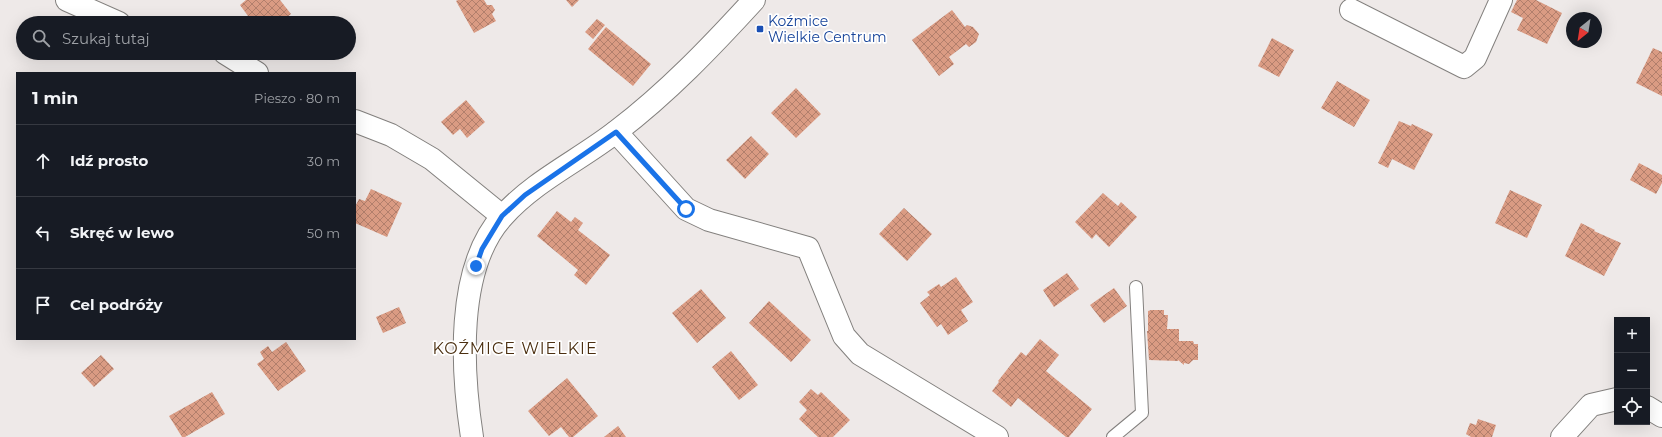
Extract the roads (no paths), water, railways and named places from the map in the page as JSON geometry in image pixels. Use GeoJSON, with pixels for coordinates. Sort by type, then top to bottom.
{"type":"FeatureCollection","features":[{"type":"Feature","properties":{"kind":"street"},"geometry":{"type":"LineString","coordinates":[[67,0],[103,16]]}},
{"type":"Feature","properties":{"kind":"street"},"geometry":{"type":"LineString","coordinates":[[472,437],[467,401],[465,350],[467,315],[473,280],[482,249],[502,216],[525,195],[616,132],[648,106],[687,70],[754,0]]}},
{"type":"Feature","properties":{"kind":"street"},"geometry":{"type":"LineString","coordinates":[[1351,10],[1464,67],[1475,58],[1502,0]]}},
{"type":"Feature","properties":{"kind":"street"},"geometry":{"type":"LineString","coordinates":[[237,60],[256,72]]}},
{"type":"Feature","properties":{"kind":"street"},"geometry":{"type":"LineString","coordinates":[[356,121],[391,135],[432,159],[502,216]]}},
{"type":"Feature","properties":{"kind":"street"},"geometry":{"type":"LineString","coordinates":[[616,132],[686,209],[709,220],[808,248],[844,336],[860,354],[997,437]]}},
{"type":"Feature","properties":{"kind":"street"},"geometry":{"type":"LineString","coordinates":[[1562,437],[1591,405],[1614,400]]}},
{"type":"Feature","properties":{"kind":"street"},"geometry":{"type":"LineString","coordinates":[[1650,410],[1662,416]]}},
{"type":"Feature","properties":{"kind":"lane"},"geometry":{"type":"LineString","coordinates":[[1113,437],[1142,413],[1136,288]]}},
{"type":"Feature","properties":{"kind":"place","name":"Koźmice Wielkie Centrum"},"geometry":{"type":"Point","coordinates":[760,29]}},
{"type":"Feature","properties":{"kind":"district","name":"KOŹMICE WIELKIE"},"geometry":{"type":"Point","coordinates":[515,348]}}]}
